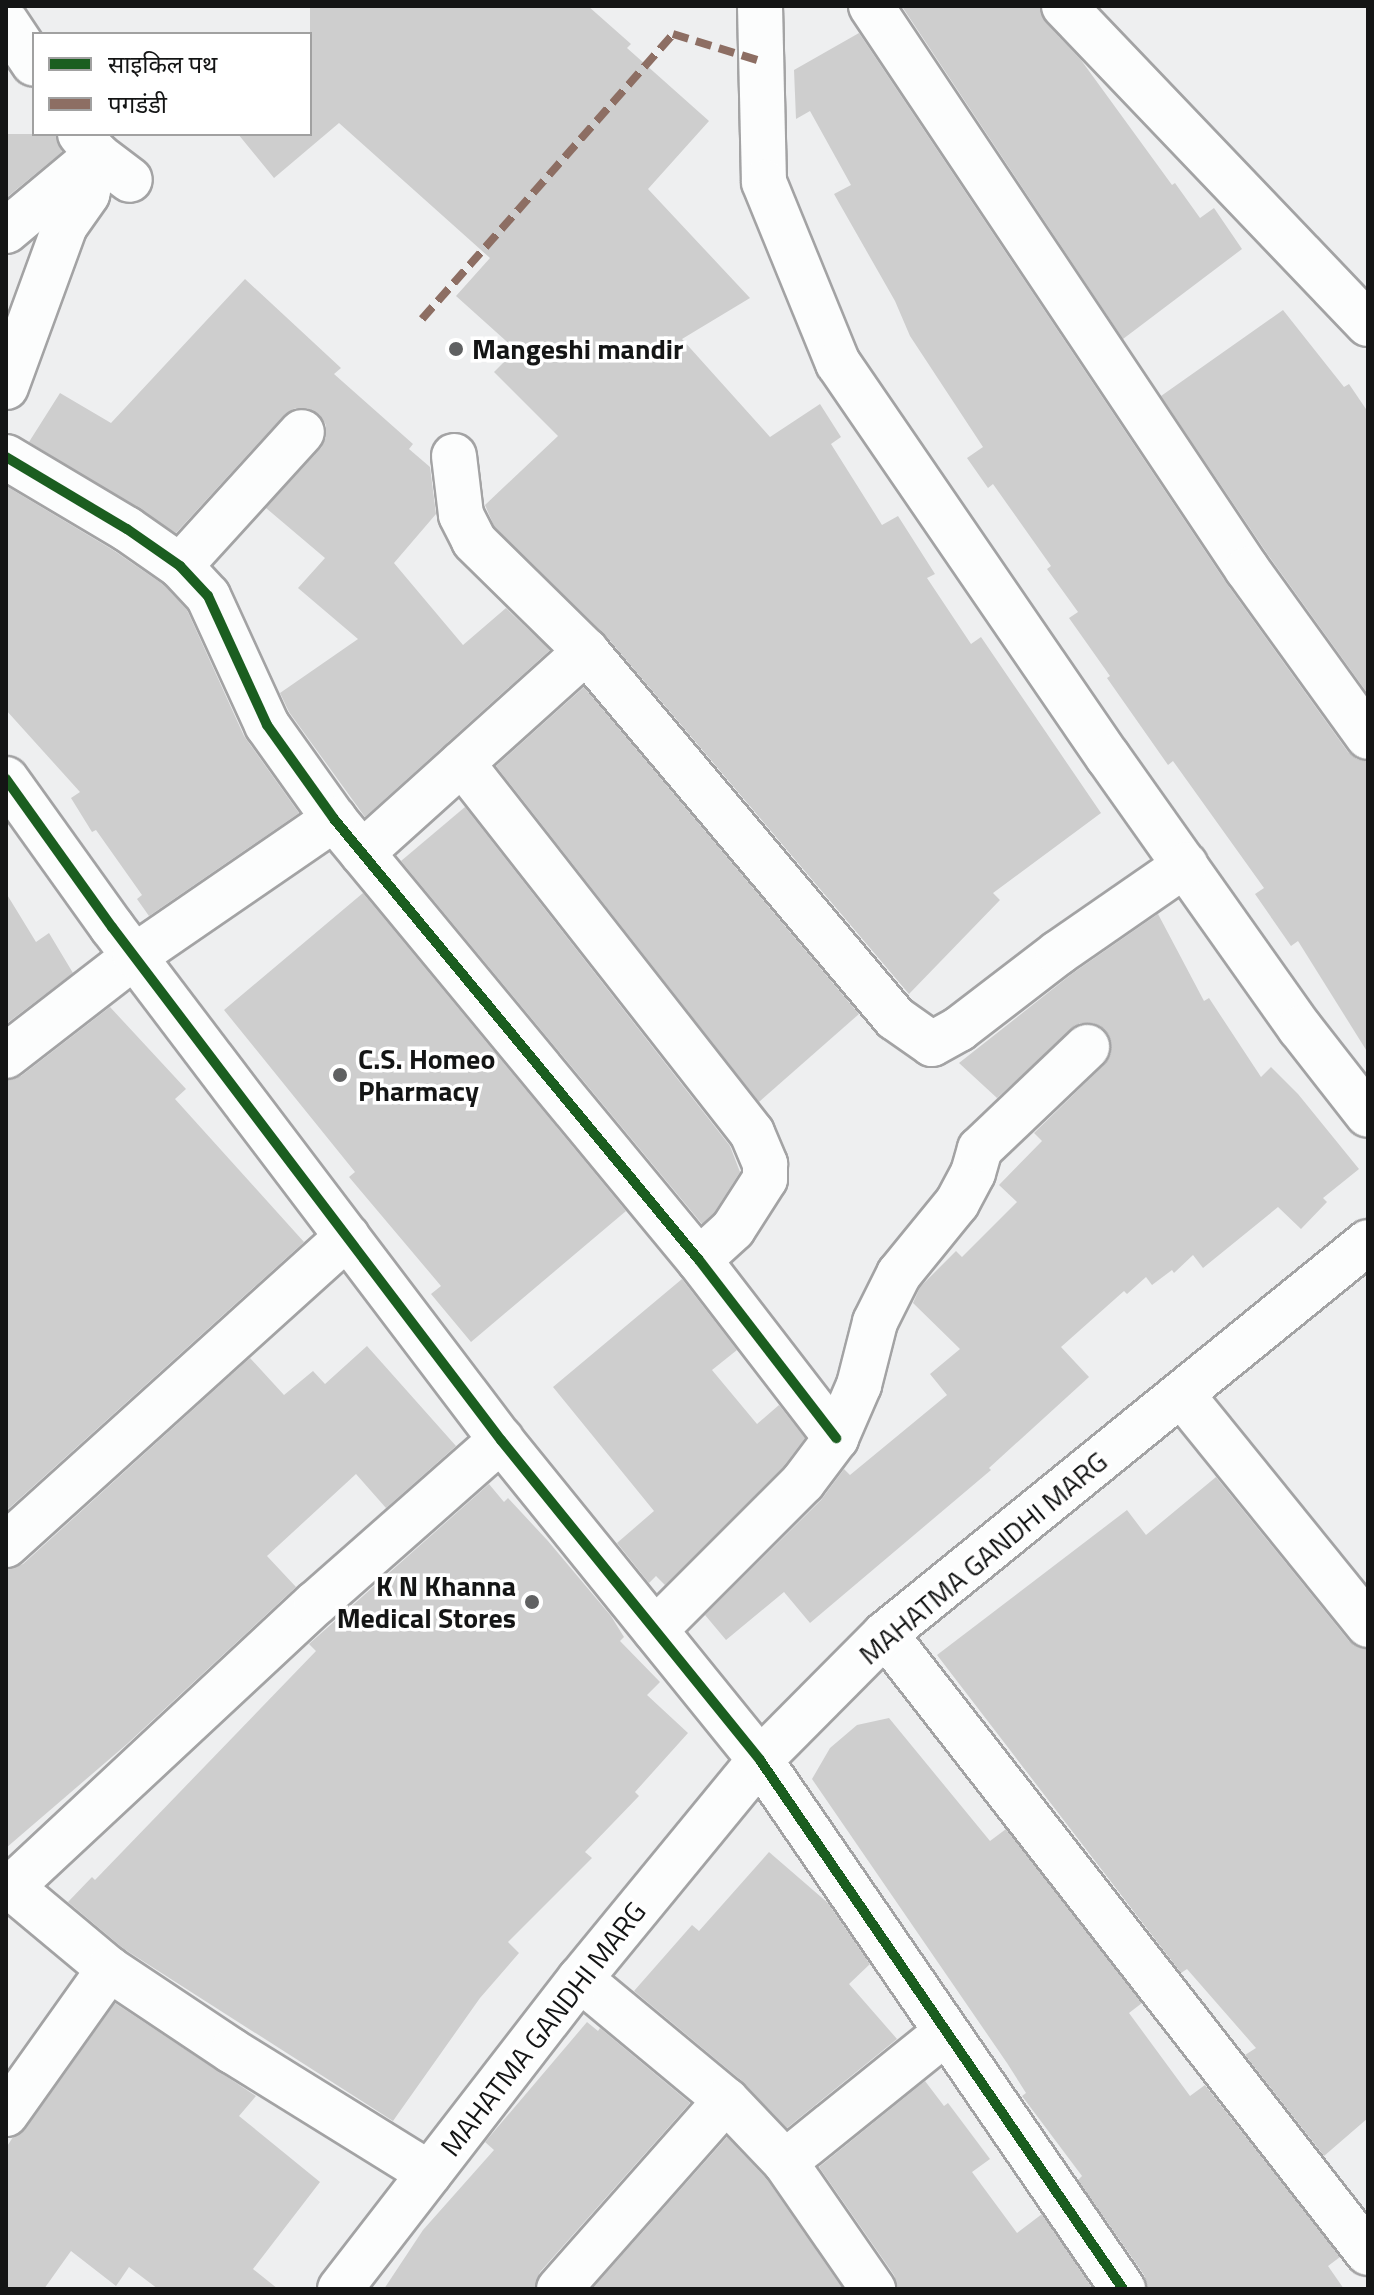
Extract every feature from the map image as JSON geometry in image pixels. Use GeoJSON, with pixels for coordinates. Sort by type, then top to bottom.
{"type":"FeatureCollection","features":[{"type":"Feature","properties":{"kind":"street"},"geometry":{"type":"LineString","coordinates":[[6,11],[13,6]]}},
{"type":"Feature","properties":{"kind":"street"},"geometry":{"type":"LineString","coordinates":[[871,6],[1247,569],[1368,737]]}},
{"type":"Feature","properties":{"kind":"street"},"geometry":{"type":"LineString","coordinates":[[1064,6],[1368,324]]}},
{"type":"Feature","properties":{"kind":"street"},"geometry":{"type":"LineString","coordinates":[[758,7],[764,182],[838,363],[1185,865],[1300,1028],[1368,1115]]}},
{"type":"Feature","properties":{"kind":"street"},"geometry":{"type":"LineString","coordinates":[[6,22],[32,61]]}},
{"type":"Feature","properties":{"kind":"street"},"geometry":{"type":"LineString","coordinates":[[6,231],[102,156]]}},
{"type":"Feature","properties":{"kind":"street"},"geometry":{"type":"LineString","coordinates":[[6,387],[65,226],[87,194],[102,156]]}},
{"type":"Feature","properties":{"kind":"street"},"geometry":{"type":"LineString","coordinates":[[180,566],[302,432]]}},
{"type":"Feature","properties":{"kind":"street"},"geometry":{"type":"LineString","coordinates":[[454,456],[461,515],[474,541],[586,651],[895,1018],[932,1044],[959,1029],[1058,953],[1185,865]]}},
{"type":"Feature","properties":{"kind":"street"},"geometry":{"type":"LineString","coordinates":[[6,457],[127,529],[180,566],[208,596],[267,725],[334,819],[699,1260],[836,1438]]}},
{"type":"Feature","properties":{"kind":"street"},"geometry":{"type":"LineString","coordinates":[[362,853],[586,651]]}},
{"type":"Feature","properties":{"kind":"street"},"geometry":{"type":"LineString","coordinates":[[462,763],[752,1133],[765,1164],[765,1179],[733,1229],[699,1260]]}},
{"type":"Feature","properties":{"kind":"street"},"geometry":{"type":"LineString","coordinates":[[6,779],[135,956],[501,1440],[760,1760],[1123,2289]]}},
{"type":"Feature","properties":{"kind":"street"},"geometry":{"type":"LineString","coordinates":[[6,1056],[135,956],[334,819]]}},
{"type":"Feature","properties":{"kind":"street"},"geometry":{"type":"LineString","coordinates":[[655,1630],[803,1482],[836,1438],[859,1385],[875,1322],[899,1274],[957,1203],[973,1173],[980,1149],[1087,1047]]}},
{"type":"Feature","properties":{"kind":"street"},"geometry":{"type":"LineString","coordinates":[[6,1545],[347,1237]]}},
{"type":"Feature","properties":{"kind":"street","name":"MAHATMA GANDHI MARG"},"geometry":{"type":"LineString","coordinates":[[340,2289],[580,1979],[760,1760],[885,1634],[1368,1242]]}},
{"type":"Feature","properties":{"kind":"street"},"geometry":{"type":"LineString","coordinates":[[1182,1395],[1368,1625]]}},
{"type":"Feature","properties":{"kind":"street"},"geometry":{"type":"LineString","coordinates":[[429,2173],[232,2051],[109,1969],[8,1885],[316,1603],[501,1440]]}},
{"type":"Feature","properties":{"kind":"street"},"geometry":{"type":"LineString","coordinates":[[885,1634],[1368,2253]]}},
{"type":"Feature","properties":{"kind":"street"},"geometry":{"type":"LineString","coordinates":[[6,2114],[109,1969]]}},
{"type":"Feature","properties":{"kind":"street"},"geometry":{"type":"LineString","coordinates":[[580,1979],[726,2100],[785,2162],[873,2289]]}},
{"type":"Feature","properties":{"kind":"street"},"geometry":{"type":"LineString","coordinates":[[785,2162],[946,2032]]}},
{"type":"Feature","properties":{"kind":"street"},"geometry":{"type":"LineString","coordinates":[[559,2289],[726,2100]]}},
{"type":"Feature","properties":{"kind":"building"},"geometry":{"type":"Polygon","coordinates":[[[310,6],[588,6],[631,44],[627,48],[709,121],[648,189],[750,298],[682,339],[770,437],[820,404],[841,437],[831,444],[882,525],[898,516],[935,574],[927,578],[971,644],[981,637],[1101,813],[993,893],[1000,900],[909,994],[605,635],[494,526],[485,505],[558,436],[494,372],[516,350],[456,296],[490,258],[339,123],[274,178],[240,136],[312,136],[310,6]]]}},
{"type":"Feature","properties":{"kind":"building"},"geometry":{"type":"Polygon","coordinates":[[[1040,6],[1046,23],[1081,60],[1172,185],[1175,183],[1200,218],[1214,208],[1242,249],[1123,339],[903,8],[1040,6]]]}},
{"type":"Feature","properties":{"kind":"building"},"geometry":{"type":"Polygon","coordinates":[[[859,33],[1227,584],[1348,752],[1368,762],[1368,1053],[1298,941],[1291,946],[1255,894],[1264,888],[1173,761],[1168,765],[1107,678],[1110,676],[1069,618],[1078,612],[1047,569],[1051,566],[993,484],[988,488],[967,458],[983,447],[910,336],[895,301],[834,194],[851,185],[810,111],[796,119],[794,70],[859,33]]]}},
{"type":"Feature","properties":{"kind":"building"},"geometry":{"type":"Polygon","coordinates":[[[6,134],[57,136],[62,152],[6,198],[6,134]]]}},
{"type":"Feature","properties":{"kind":"building"},"geometry":{"type":"Polygon","coordinates":[[[245,279],[341,368],[334,374],[413,444],[409,449],[430,467],[436,514],[394,563],[463,645],[506,608],[550,650],[365,817],[289,712],[280,693],[358,639],[298,588],[325,558],[266,508],[321,448],[326,437],[326,425],[319,414],[307,408],[295,408],[284,415],[176,533],[29,442],[60,393],[111,423],[245,279]]]}},
{"type":"Feature","properties":{"kind":"building"},"geometry":{"type":"Polygon","coordinates":[[[1283,310],[1344,387],[1349,384],[1368,412],[1368,694],[1268,555],[1161,396],[1283,310]]]}},
{"type":"Feature","properties":{"kind":"building"},"geometry":{"type":"Polygon","coordinates":[[[6,486],[113,550],[164,585],[187,610],[244,736],[299,813],[149,916],[137,899],[142,895],[96,830],[92,832],[71,798],[80,792],[6,710],[6,486]]]}},
{"type":"Feature","properties":{"kind":"building"},"geometry":{"type":"Polygon","coordinates":[[[584,687],[859,1014],[759,1102],[496,766],[584,687]]]}},
{"type":"Feature","properties":{"kind":"building"},"geometry":{"type":"Polygon","coordinates":[[[465,807],[730,1146],[740,1172],[714,1213],[702,1224],[401,861],[465,807]]]}},
{"type":"Feature","properties":{"kind":"building"},"geometry":{"type":"Polygon","coordinates":[[[6,893],[36,942],[49,933],[73,973],[6,1024],[6,893]]]}},
{"type":"Feature","properties":{"kind":"building"},"geometry":{"type":"Polygon","coordinates":[[[363,893],[626,1211],[471,1342],[431,1294],[441,1286],[349,1177],[355,1172],[224,1010],[363,893]]]}},
{"type":"Feature","properties":{"kind":"building"},"geometry":{"type":"Polygon","coordinates":[[[1158,914],[1204,1001],[1209,998],[1261,1077],[1271,1067],[1298,1094],[1359,1169],[1323,1198],[1327,1202],[1301,1229],[1278,1207],[1203,1268],[1193,1255],[1174,1273],[1172,1270],[1152,1285],[1146,1277],[1127,1294],[1124,1291],[1061,1347],[1089,1377],[989,1468],[991,1470],[810,1623],[784,1592],[726,1640],[705,1615],[821,1500],[844,1469],[850,1475],[947,1395],[930,1374],[960,1349],[913,1303],[920,1287],[956,1251],[962,1257],[1017,1202],[999,1185],[1042,1141],[1034,1133],[1105,1064],[1111,1053],[1111,1042],[1104,1029],[1093,1023],[1080,1023],[997,1098],[959,1063],[1073,973],[1158,914]]]}},
{"type":"Feature","properties":{"kind":"building"},"geometry":{"type":"Polygon","coordinates":[[[110,1007],[186,1089],[175,1099],[304,1242],[6,1511],[6,1080],[21,1076],[110,1007]]]}},
{"type":"Feature","properties":{"kind":"building"},"geometry":{"type":"Polygon","coordinates":[[[682,1279],[737,1350],[712,1370],[757,1424],[779,1405],[805,1438],[784,1466],[665,1585],[656,1576],[649,1583],[617,1543],[654,1511],[553,1387],[682,1279]]]}},
{"type":"Feature","properties":{"kind":"building"},"geometry":{"type":"Polygon","coordinates":[[[367,1346],[456,1446],[386,1508],[356,1474],[267,1556],[296,1587],[127,1744],[6,1848],[6,1569],[23,1564],[250,1358],[284,1395],[313,1371],[325,1384],[367,1346]]]}},
{"type":"Feature","properties":{"kind":"building"},"geometry":{"type":"Polygon","coordinates":[[[1216,1477],[1349,1641],[1368,1649],[1368,2118],[1324,2156],[1245,2055],[1256,2048],[1187,1969],[1181,1973],[937,1655],[1127,1510],[1146,1535],[1216,1477]]]}},
{"type":"Feature","properties":{"kind":"building"},"geometry":{"type":"Polygon","coordinates":[[[489,1484],[504,1502],[508,1498],[548,1541],[611,1616],[624,1637],[620,1641],[660,1682],[647,1695],[688,1733],[635,1792],[639,1796],[585,1852],[592,1858],[508,1942],[519,1953],[480,1998],[393,2121],[124,1949],[68,1902],[92,1877],[95,1880],[316,1651],[309,1644],[489,1484]]]}},
{"type":"Feature","properties":{"kind":"building"},"geometry":{"type":"Polygon","coordinates":[[[889,1718],[990,1841],[1006,1829],[1142,2003],[1129,2013],[1190,2096],[1205,2085],[1340,2257],[1328,2266],[1344,2289],[1148,2289],[1144,2275],[1078,2180],[1082,2176],[1022,2096],[1026,2093],[1007,2063],[812,1779],[830,1748],[857,1725],[889,1718]]]}},
{"type":"Feature","properties":{"kind":"building"},"geometry":{"type":"Polygon","coordinates":[[[769,1852],[828,1903],[870,1964],[849,1984],[897,2039],[787,2128],[742,2081],[634,1991],[692,1925],[699,1931],[769,1852]]]}},
{"type":"Feature","properties":{"kind":"building"},"geometry":{"type":"Polygon","coordinates":[[[115,2003],[256,2096],[239,2116],[320,2182],[253,2269],[278,2289],[158,2289],[129,2267],[116,2286],[71,2251],[44,2289],[6,2289],[6,2148],[13,2137],[26,2128],[115,2003]]]}},
{"type":"Feature","properties":{"kind":"building"},"geometry":{"type":"Polygon","coordinates":[[[587,2022],[598,2031],[600,2028],[690,2103],[540,2272],[535,2289],[384,2289],[423,2230],[494,2150],[485,2142],[587,2022]]]}},
{"type":"Feature","properties":{"kind":"building"},"geometry":{"type":"Polygon","coordinates":[[[925,2081],[944,2106],[948,2103],[990,2159],[972,2172],[1017,2233],[1042,2214],[1093,2289],[898,2289],[894,2275],[819,2167],[925,2081]]]}},
{"type":"Feature","properties":{"kind":"building"},"geometry":{"type":"Polygon","coordinates":[[[727,2137],[766,2178],[843,2289],[592,2289],[727,2137]]]}},
{"type":"Feature","properties":{"kind":"marked path"},"geometry":{"type":"LineString","coordinates":[[422,319],[673,34],[760,61]]}},
{"type":"Feature","properties":{"kind":"cycle path"},"geometry":{"type":"LineString","coordinates":[[6,457],[127,529],[180,566],[208,596],[267,725],[334,819],[699,1260],[836,1438]]}},
{"type":"Feature","properties":{"kind":"cycle path"},"geometry":{"type":"LineString","coordinates":[[6,779],[112,927],[501,1440],[760,1760],[1123,2289]]}},
{"type":"Feature","properties":{"kind":"place","name":"Mangeshi mandir"},"geometry":{"type":"Point","coordinates":[456,349]}},
{"type":"Feature","properties":{"kind":"place","name":"C.S. Homeo Pharmacy"},"geometry":{"type":"Point","coordinates":[340,1075]}},
{"type":"Feature","properties":{"kind":"place","name":"K N Khanna Medical Stores"},"geometry":{"type":"Point","coordinates":[532,1602]}}]}
